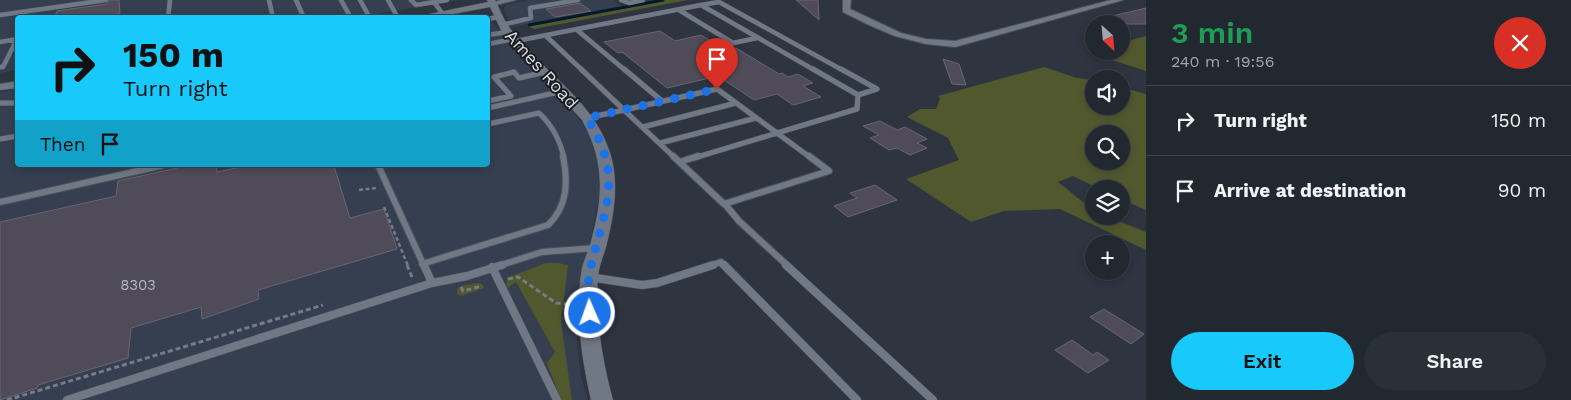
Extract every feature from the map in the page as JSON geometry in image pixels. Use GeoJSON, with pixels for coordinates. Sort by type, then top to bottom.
{"type":"FeatureCollection","features":[{"type":"Feature","properties":{"kind":"street"},"geometry":{"type":"LineString","coordinates":[[430,15],[491,2],[512,0]]}},
{"type":"Feature","properties":{"kind":"street"},"geometry":{"type":"LineString","coordinates":[[847,0],[846,10],[886,30],[916,40],[955,44],[1119,0]]}},
{"type":"Feature","properties":{"kind":"street","name":"Ames Road"},"geometry":{"type":"LineString","coordinates":[[491,2],[508,31],[587,118],[596,132],[607,160],[608,202],[598,248],[589,277],[591,331],[602,400]]}},
{"type":"Feature","properties":{"kind":"street"},"geometry":{"type":"LineString","coordinates":[[0,88],[15,85]]}},
{"type":"Feature","properties":{"kind":"lane"},"geometry":{"type":"LineString","coordinates":[[0,15],[106,0]]}},
{"type":"Feature","properties":{"kind":"lane"},"geometry":{"type":"LineString","coordinates":[[168,15],[170,0]]}},
{"type":"Feature","properties":{"kind":"lane"},"geometry":{"type":"LineString","coordinates":[[269,0],[272,15]]}},
{"type":"Feature","properties":{"kind":"lane"},"geometry":{"type":"LineString","coordinates":[[296,0],[303,15]]}},
{"type":"Feature","properties":{"kind":"lane"},"geometry":{"type":"LineString","coordinates":[[341,0],[349,15]]}},
{"type":"Feature","properties":{"kind":"lane"},"geometry":{"type":"LineString","coordinates":[[360,0],[368,15]]}},
{"type":"Feature","properties":{"kind":"lane"},"geometry":{"type":"LineString","coordinates":[[388,0],[397,15]]}},
{"type":"Feature","properties":{"kind":"lane"},"geometry":{"type":"LineString","coordinates":[[412,0],[416,5],[447,0]]}},
{"type":"Feature","properties":{"kind":"lane"},"geometry":{"type":"LineString","coordinates":[[490,43],[531,18],[530,8],[578,0]]}},
{"type":"Feature","properties":{"kind":"lane"},"geometry":{"type":"LineString","coordinates":[[621,0],[629,3],[643,0]]}},
{"type":"Feature","properties":{"kind":"lane"},"geometry":{"type":"LineString","coordinates":[[434,2],[442,13]]}},
{"type":"Feature","properties":{"kind":"lane"},"geometry":{"type":"LineString","coordinates":[[490,36],[508,31],[546,36],[719,2],[878,90],[858,95],[701,6]]}},
{"type":"Feature","properties":{"kind":"lane"},"geometry":{"type":"LineString","coordinates":[[36,15],[39,9]]}},
{"type":"Feature","properties":{"kind":"lane"},"geometry":{"type":"LineString","coordinates":[[679,10],[733,43],[757,38]]}},
{"type":"Feature","properties":{"kind":"lane"},"geometry":{"type":"LineString","coordinates":[[490,20],[508,31]]}},
{"type":"Feature","properties":{"kind":"lane"},"geometry":{"type":"LineString","coordinates":[[577,30],[662,101]]}},
{"type":"Feature","properties":{"kind":"lane"},"geometry":{"type":"LineString","coordinates":[[546,36],[724,203],[739,221],[933,400]]}},
{"type":"Feature","properties":{"kind":"lane"},"geometry":{"type":"LineString","coordinates":[[0,42],[15,39]]}},
{"type":"Feature","properties":{"kind":"lane"},"geometry":{"type":"LineString","coordinates":[[0,67],[3,67],[15,43]]}},
{"type":"Feature","properties":{"kind":"lane"},"geometry":{"type":"LineString","coordinates":[[490,101],[511,96],[494,77],[514,72],[519,78],[545,72]]}},
{"type":"Feature","properties":{"kind":"lane"},"geometry":{"type":"LineString","coordinates":[[587,118],[717,89],[829,171],[724,203]]}},
{"type":"Feature","properties":{"kind":"lane"},"geometry":{"type":"LineString","coordinates":[[490,108],[563,91]]}},
{"type":"Feature","properties":{"kind":"lane"},"geometry":{"type":"LineString","coordinates":[[680,162],[857,109],[858,95]]}},
{"type":"Feature","properties":{"kind":"lane"},"geometry":{"type":"LineString","coordinates":[[0,103],[15,103]]}},
{"type":"Feature","properties":{"kind":"lane"},"geometry":{"type":"LineString","coordinates":[[642,127],[736,103]]}},
{"type":"Feature","properties":{"kind":"lane"},"geometry":{"type":"LineString","coordinates":[[422,264],[548,225],[559,216],[564,198],[565,170],[563,150],[555,129],[539,113],[490,124]]}},
{"type":"Feature","properties":{"kind":"lane"},"geometry":{"type":"LineString","coordinates":[[660,143],[756,118]]}},
{"type":"Feature","properties":{"kind":"lane"},"geometry":{"type":"LineString","coordinates":[[0,139],[15,136]]}},
{"type":"Feature","properties":{"kind":"lane"},"geometry":{"type":"LineString","coordinates":[[0,202],[155,167]]}},
{"type":"Feature","properties":{"kind":"lane"},"geometry":{"type":"LineString","coordinates":[[379,167],[432,283]]}},
{"type":"Feature","properties":{"kind":"lane"},"geometry":{"type":"LineString","coordinates":[[67,400],[432,283],[467,276],[542,252],[598,248]]}},
{"type":"Feature","properties":{"kind":"lane"},"geometry":{"type":"LineString","coordinates":[[589,277],[642,285],[657,283],[721,262],[857,400]]}},
{"type":"Feature","properties":{"kind":"lane"},"geometry":{"type":"LineString","coordinates":[[492,267],[554,390],[557,400]]}},
{"type":"Feature","properties":{"kind":"path"},"geometry":{"type":"LineString","coordinates":[[360,190],[376,186],[380,195]]}},
{"type":"Feature","properties":{"kind":"path"},"geometry":{"type":"LineString","coordinates":[[384,204],[413,277],[404,280]]}},
{"type":"Feature","properties":{"kind":"path"},"geometry":{"type":"LineString","coordinates":[[505,280],[518,277],[556,303],[568,304]]}},
{"type":"Feature","properties":{"kind":"path"},"geometry":{"type":"LineString","coordinates":[[461,286],[463,291],[482,286]]}},
{"type":"Feature","properties":{"kind":"path"},"geometry":{"type":"LineString","coordinates":[[7,400],[332,302]]}},
{"type":"Feature","properties":{"kind":"shaded area"},"geometry":{"type":"Polygon","coordinates":[[[0,0],[459,0],[371,15],[15,15],[15,70],[0,73],[0,0]]]}},
{"type":"Feature","properties":{"kind":"shaded area"},"geometry":{"type":"Polygon","coordinates":[[[529,0],[613,0],[622,6],[512,27],[504,10],[505,5],[529,0]]]}},
{"type":"Feature","properties":{"kind":"shaded area"},"geometry":{"type":"Polygon","coordinates":[[[490,20],[570,106],[595,145],[602,181],[578,303],[577,342],[581,377],[588,400],[0,400],[0,92],[15,89],[15,167],[490,167],[490,20]]]}},
{"type":"Feature","properties":{"kind":"green space"},"geometry":{"type":"Polygon","coordinates":[[[654,0],[688,0],[534,29],[526,25],[654,0]]]}},
{"type":"Feature","properties":{"kind":"green space"},"geometry":{"type":"Polygon","coordinates":[[[1146,36],[1146,71],[1112,60],[1130,60],[1130,40],[1146,36]]]}},
{"type":"Feature","properties":{"kind":"green space"},"geometry":{"type":"Polygon","coordinates":[[[1044,67],[1085,79],[1085,115],[1130,115],[1130,90],[1146,94],[1146,210],[1130,203],[1130,180],[1085,180],[1085,182],[1073,176],[1058,182],[1085,204],[1085,221],[1060,209],[1004,211],[971,222],[906,179],[959,160],[948,138],[907,117],[920,109],[936,109],[940,99],[938,96],[1044,67]]]}},
{"type":"Feature","properties":{"kind":"green space"},"geometry":{"type":"Polygon","coordinates":[[[1094,225],[1128,225],[1146,232],[1146,250],[1130,242],[1130,235],[1115,235],[1094,225]]]}},
{"type":"Feature","properties":{"kind":"green space"},"geometry":{"type":"Polygon","coordinates":[[[546,263],[568,265],[561,322],[572,400],[561,400],[547,363],[555,352],[516,282],[506,289],[507,278],[546,263]]]}},
{"type":"Feature","properties":{"kind":"green space"},"geometry":{"type":"Polygon","coordinates":[[[482,284],[484,288],[461,296],[457,294],[457,289],[461,286],[482,284]]]}},
{"type":"Feature","properties":{"kind":"building"},"geometry":{"type":"Polygon","coordinates":[[[110,0],[119,0],[120,13],[116,15],[55,15],[57,11],[107,4],[110,0]]]}},
{"type":"Feature","properties":{"kind":"building"},"geometry":{"type":"Polygon","coordinates":[[[796,0],[818,0],[819,20],[796,0]]]}},
{"type":"Feature","properties":{"kind":"building"},"geometry":{"type":"Polygon","coordinates":[[[580,3],[591,11],[555,17],[546,9],[580,3]]]}},
{"type":"Feature","properties":{"kind":"building"},"geometry":{"type":"Polygon","coordinates":[[[1146,8],[1146,24],[1130,24],[1130,15],[1116,15],[1146,8]]]}},
{"type":"Feature","properties":{"kind":"building"},"geometry":{"type":"Polygon","coordinates":[[[660,31],[675,41],[701,35],[726,50],[736,48],[779,74],[782,73],[788,77],[798,74],[813,83],[803,86],[821,97],[793,105],[777,94],[754,100],[718,76],[667,88],[622,52],[618,53],[604,42],[660,31]]]}},
{"type":"Feature","properties":{"kind":"building"},"geometry":{"type":"Polygon","coordinates":[[[943,59],[959,64],[966,85],[952,84],[943,59]]]}},
{"type":"Feature","properties":{"kind":"building"},"geometry":{"type":"Polygon","coordinates":[[[880,121],[897,130],[905,127],[927,139],[917,143],[927,148],[910,155],[897,148],[889,150],[870,138],[879,135],[863,126],[880,121]]]}},
{"type":"Feature","properties":{"kind":"building"},"geometry":{"type":"Polygon","coordinates":[[[182,167],[216,167],[217,172],[241,167],[334,167],[350,218],[384,209],[397,249],[258,290],[259,299],[202,319],[201,307],[131,328],[128,358],[38,385],[37,388],[0,400],[0,222],[116,196],[118,181],[182,167]]]}},
{"type":"Feature","properties":{"kind":"building"},"geometry":{"type":"Polygon","coordinates":[[[875,185],[897,200],[848,217],[834,206],[857,198],[850,193],[875,185]]]}},
{"type":"Feature","properties":{"kind":"building"},"geometry":{"type":"Polygon","coordinates":[[[1104,309],[1144,334],[1131,344],[1090,317],[1104,309]]]}},
{"type":"Feature","properties":{"kind":"building"},"geometry":{"type":"Polygon","coordinates":[[[1072,340],[1093,355],[1097,352],[1109,360],[1088,373],[1055,350],[1072,340]]]}},
{"type":"Feature","properties":{"kind":"waterway"},"geometry":{"type":"LineString","coordinates":[[529,25],[663,0]]}},
{"type":"Feature","properties":{"kind":"route"},"geometry":{"type":"LineString","coordinates":[[590,313],[589,277],[598,248],[608,202],[609,186],[607,160],[596,132],[587,118],[717,89]]}}]}
